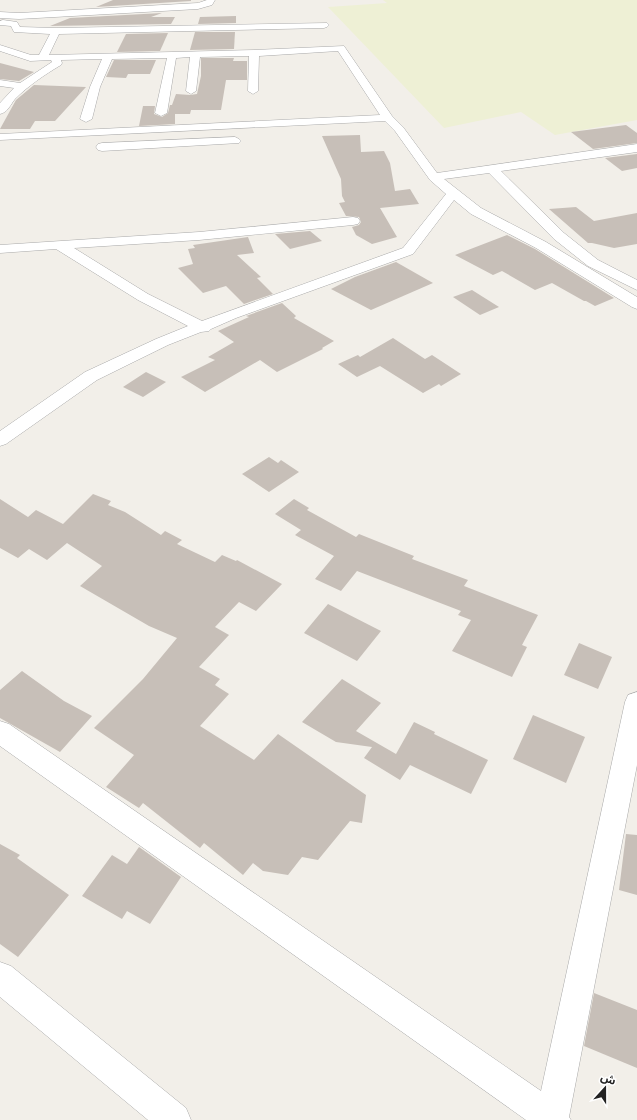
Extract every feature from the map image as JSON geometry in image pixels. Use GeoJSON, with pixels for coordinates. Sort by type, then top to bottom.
{"type":"FeatureCollection","features":[{"type":"Feature","properties":{"kind":"street"},"geometry":{"type":"LineString","coordinates":[[89,0],[89,12]]}},
{"type":"Feature","properties":{"kind":"street"},"geometry":{"type":"LineString","coordinates":[[0,17],[198,6],[210,3],[211,0]]}},
{"type":"Feature","properties":{"kind":"street"},"geometry":{"type":"LineString","coordinates":[[0,17],[14,24],[17,30],[53,40],[324,25]]}},
{"type":"Feature","properties":{"kind":"street"},"geometry":{"type":"LineString","coordinates":[[53,40],[142,35]]}},
{"type":"Feature","properties":{"kind":"street"},"geometry":{"type":"LineString","coordinates":[[43,57],[53,40]]}},
{"type":"Feature","properties":{"kind":"street"},"geometry":{"type":"LineString","coordinates":[[0,48],[30,58],[254,53],[341,48],[388,118],[399,129],[434,177],[476,211],[541,245],[637,304]]}},
{"type":"Feature","properties":{"kind":"street"},"geometry":{"type":"LineString","coordinates":[[253,91],[254,53]]}},
{"type":"Feature","properties":{"kind":"street"},"geometry":{"type":"LineString","coordinates":[[190,91],[195,54]]}},
{"type":"Feature","properties":{"kind":"street"},"geometry":{"type":"LineString","coordinates":[[161,113],[172,55]]}},
{"type":"Feature","properties":{"kind":"street"},"geometry":{"type":"LineString","coordinates":[[86,119],[95,87],[108,56]]}},
{"type":"Feature","properties":{"kind":"street"},"geometry":{"type":"LineString","coordinates":[[0,111],[5,103],[31,78],[57,63],[54,58]]}},
{"type":"Feature","properties":{"kind":"street"},"geometry":{"type":"LineString","coordinates":[[0,83],[24,86]]}},
{"type":"Feature","properties":{"kind":"street"},"geometry":{"type":"LineString","coordinates":[[0,138],[388,118]]}},
{"type":"Feature","properties":{"kind":"street"},"geometry":{"type":"LineString","coordinates":[[88,148],[235,141]]}},
{"type":"Feature","properties":{"kind":"street"},"geometry":{"type":"LineString","coordinates":[[434,177],[637,148]]}},
{"type":"Feature","properties":{"kind":"street"},"geometry":{"type":"LineString","coordinates":[[492,169],[559,236],[581,254],[593,263],[637,286]]}},
{"type":"Feature","properties":{"kind":"street"},"geometry":{"type":"LineString","coordinates":[[0,440],[91,376],[162,342],[203,328],[231,315],[408,251],[453,193]]}},
{"type":"Feature","properties":{"kind":"street"},"geometry":{"type":"LineString","coordinates":[[0,249],[199,236],[353,221]]}},
{"type":"Feature","properties":{"kind":"street"},"geometry":{"type":"LineString","coordinates":[[59,244],[143,297],[203,328]]}},
{"type":"Feature","properties":{"kind":"street"},"geometry":{"type":"LineString","coordinates":[[0,732],[553,1120],[637,702]]}},
{"type":"Feature","properties":{"kind":"street"},"geometry":{"type":"LineString","coordinates":[[0,977],[174,1120]]}},
{"type":"Feature","properties":{"kind":"green space"},"geometry":{"type":"Polygon","coordinates":[[[383,0],[637,0],[637,120],[555,135],[521,112],[444,128],[328,7],[387,3],[383,0]]]}},
{"type":"Feature","properties":{"kind":"building"},"geometry":{"type":"Polygon","coordinates":[[[113,0],[191,0],[191,1],[96,7],[113,0]]]}},
{"type":"Feature","properties":{"kind":"building"},"geometry":{"type":"Polygon","coordinates":[[[162,13],[151,17],[175,17],[171,24],[50,26],[70,18],[162,13]]]}},
{"type":"Feature","properties":{"kind":"building"},"geometry":{"type":"Polygon","coordinates":[[[236,16],[236,23],[198,24],[200,17],[236,16]]]}},
{"type":"Feature","properties":{"kind":"building"},"geometry":{"type":"Polygon","coordinates":[[[195,32],[235,32],[234,49],[190,50],[195,32]]]}},
{"type":"Feature","properties":{"kind":"building"},"geometry":{"type":"Polygon","coordinates":[[[168,33],[160,51],[117,52],[126,34],[168,33]]]}},
{"type":"Feature","properties":{"kind":"building"},"geometry":{"type":"Polygon","coordinates":[[[201,58],[234,58],[233,61],[247,61],[247,80],[226,80],[221,110],[191,110],[190,114],[175,114],[175,124],[139,126],[143,106],[155,106],[154,114],[162,117],[168,113],[170,105],[172,105],[176,94],[197,94],[201,76],[201,58]]]}},
{"type":"Feature","properties":{"kind":"building"},"geometry":{"type":"Polygon","coordinates":[[[114,60],[156,60],[150,74],[128,74],[126,78],[106,77],[114,60]]]}},
{"type":"Feature","properties":{"kind":"building"},"geometry":{"type":"Polygon","coordinates":[[[0,63],[34,72],[19,81],[0,79],[0,63]]]}},
{"type":"Feature","properties":{"kind":"building"},"geometry":{"type":"Polygon","coordinates":[[[34,85],[86,87],[55,121],[35,121],[30,129],[0,129],[16,100],[34,85]]]}},
{"type":"Feature","properties":{"kind":"building"},"geometry":{"type":"Polygon","coordinates":[[[626,125],[637,133],[637,143],[593,149],[571,132],[626,125]]]}},
{"type":"Feature","properties":{"kind":"building"},"geometry":{"type":"Polygon","coordinates":[[[360,135],[361,152],[384,151],[390,163],[395,191],[410,189],[419,204],[380,208],[397,237],[372,244],[356,235],[352,227],[359,225],[361,222],[359,217],[346,216],[339,203],[345,202],[342,196],[341,179],[322,136],[360,135]]]}},
{"type":"Feature","properties":{"kind":"building"},"geometry":{"type":"Polygon","coordinates":[[[637,154],[637,168],[622,171],[605,158],[637,154]]]}},
{"type":"Feature","properties":{"kind":"building"},"geometry":{"type":"Polygon","coordinates":[[[576,207],[594,221],[637,213],[637,244],[614,248],[588,243],[549,209],[576,207]]]}},
{"type":"Feature","properties":{"kind":"building"},"geometry":{"type":"Polygon","coordinates":[[[310,231],[322,241],[290,249],[275,234],[310,231]]]}},
{"type":"Feature","properties":{"kind":"building"},"geometry":{"type":"Polygon","coordinates":[[[507,235],[535,249],[614,298],[595,306],[552,283],[535,290],[502,271],[493,275],[455,255],[507,235]]]}},
{"type":"Feature","properties":{"kind":"building"},"geometry":{"type":"Polygon","coordinates":[[[248,237],[254,253],[237,255],[261,277],[257,278],[273,294],[244,304],[226,286],[203,293],[178,268],[193,264],[188,249],[195,248],[193,245],[248,237]]]}},
{"type":"Feature","properties":{"kind":"building"},"geometry":{"type":"Polygon","coordinates":[[[396,262],[433,283],[371,310],[331,289],[355,277],[396,262]]]}},
{"type":"Feature","properties":{"kind":"building"},"geometry":{"type":"Polygon","coordinates":[[[472,290],[499,307],[480,315],[453,297],[472,290]]]}},
{"type":"Feature","properties":{"kind":"building"},"geometry":{"type":"Polygon","coordinates":[[[282,303],[296,316],[294,318],[334,341],[322,348],[323,349],[277,372],[260,360],[205,392],[181,377],[215,360],[208,357],[234,342],[218,331],[249,317],[246,316],[282,303]]]}},
{"type":"Feature","properties":{"kind":"building"},"geometry":{"type":"Polygon","coordinates":[[[393,338],[425,359],[432,355],[461,374],[441,386],[439,384],[423,393],[380,366],[357,377],[338,364],[358,355],[360,357],[393,338]]]}},
{"type":"Feature","properties":{"kind":"building"},"geometry":{"type":"Polygon","coordinates":[[[146,372],[166,382],[143,397],[123,387],[146,372]]]}},
{"type":"Feature","properties":{"kind":"building"},"geometry":{"type":"Polygon","coordinates":[[[269,457],[278,463],[281,460],[299,472],[269,492],[242,474],[269,457]]]}},
{"type":"Feature","properties":{"kind":"building"},"geometry":{"type":"Polygon","coordinates":[[[93,494],[111,501],[108,505],[125,512],[161,535],[165,531],[182,540],[177,544],[215,562],[222,555],[236,561],[237,560],[282,584],[256,611],[239,602],[215,627],[229,635],[199,667],[220,679],[215,685],[229,694],[200,726],[254,760],[278,734],[366,795],[362,823],[350,821],[318,860],[302,857],[288,875],[263,871],[253,863],[243,875],[204,843],[200,848],[143,803],[139,808],[106,787],[134,755],[94,728],[143,679],[177,638],[149,626],[80,586],[102,566],[67,543],[47,560],[29,549],[18,558],[0,548],[0,499],[28,517],[36,510],[63,524],[93,494]]]}},
{"type":"Feature","properties":{"kind":"building"},"geometry":{"type":"Polygon","coordinates":[[[294,499],[309,508],[307,510],[356,537],[359,534],[414,556],[412,559],[468,580],[464,586],[538,615],[522,645],[527,647],[512,677],[452,651],[471,620],[458,615],[461,611],[357,571],[341,591],[315,579],[334,556],[295,535],[301,530],[275,514],[294,499]]]}},
{"type":"Feature","properties":{"kind":"building"},"geometry":{"type":"Polygon","coordinates":[[[328,604],[381,631],[357,661],[304,633],[328,604]]]}},
{"type":"Feature","properties":{"kind":"building"},"geometry":{"type":"Polygon","coordinates":[[[579,643],[612,657],[598,689],[564,675],[579,643]]]}},
{"type":"Feature","properties":{"kind":"building"},"geometry":{"type":"Polygon","coordinates":[[[22,671],[64,701],[92,716],[60,752],[0,718],[0,690],[22,671]]]}},
{"type":"Feature","properties":{"kind":"building"},"geometry":{"type":"Polygon","coordinates":[[[342,679],[381,703],[356,731],[396,754],[414,722],[435,732],[434,734],[488,760],[471,794],[410,765],[400,780],[364,758],[372,747],[336,742],[302,722],[342,679]]]}},
{"type":"Feature","properties":{"kind":"building"},"geometry":{"type":"Polygon","coordinates":[[[533,715],[585,737],[566,783],[513,759],[533,715]]]}},
{"type":"Feature","properties":{"kind":"building"},"geometry":{"type":"Polygon","coordinates":[[[626,834],[637,835],[637,895],[619,890],[626,834]]]}},
{"type":"Feature","properties":{"kind":"building"},"geometry":{"type":"Polygon","coordinates":[[[0,844],[20,855],[17,858],[69,895],[18,957],[0,944],[0,844]]]}},
{"type":"Feature","properties":{"kind":"building"},"geometry":{"type":"Polygon","coordinates":[[[139,847],[181,877],[150,924],[127,911],[122,919],[82,896],[112,855],[127,864],[139,847]]]}},
{"type":"Feature","properties":{"kind":"building"},"geometry":{"type":"Polygon","coordinates":[[[594,993],[637,1010],[637,1068],[584,1046],[594,993]]]}}]}
